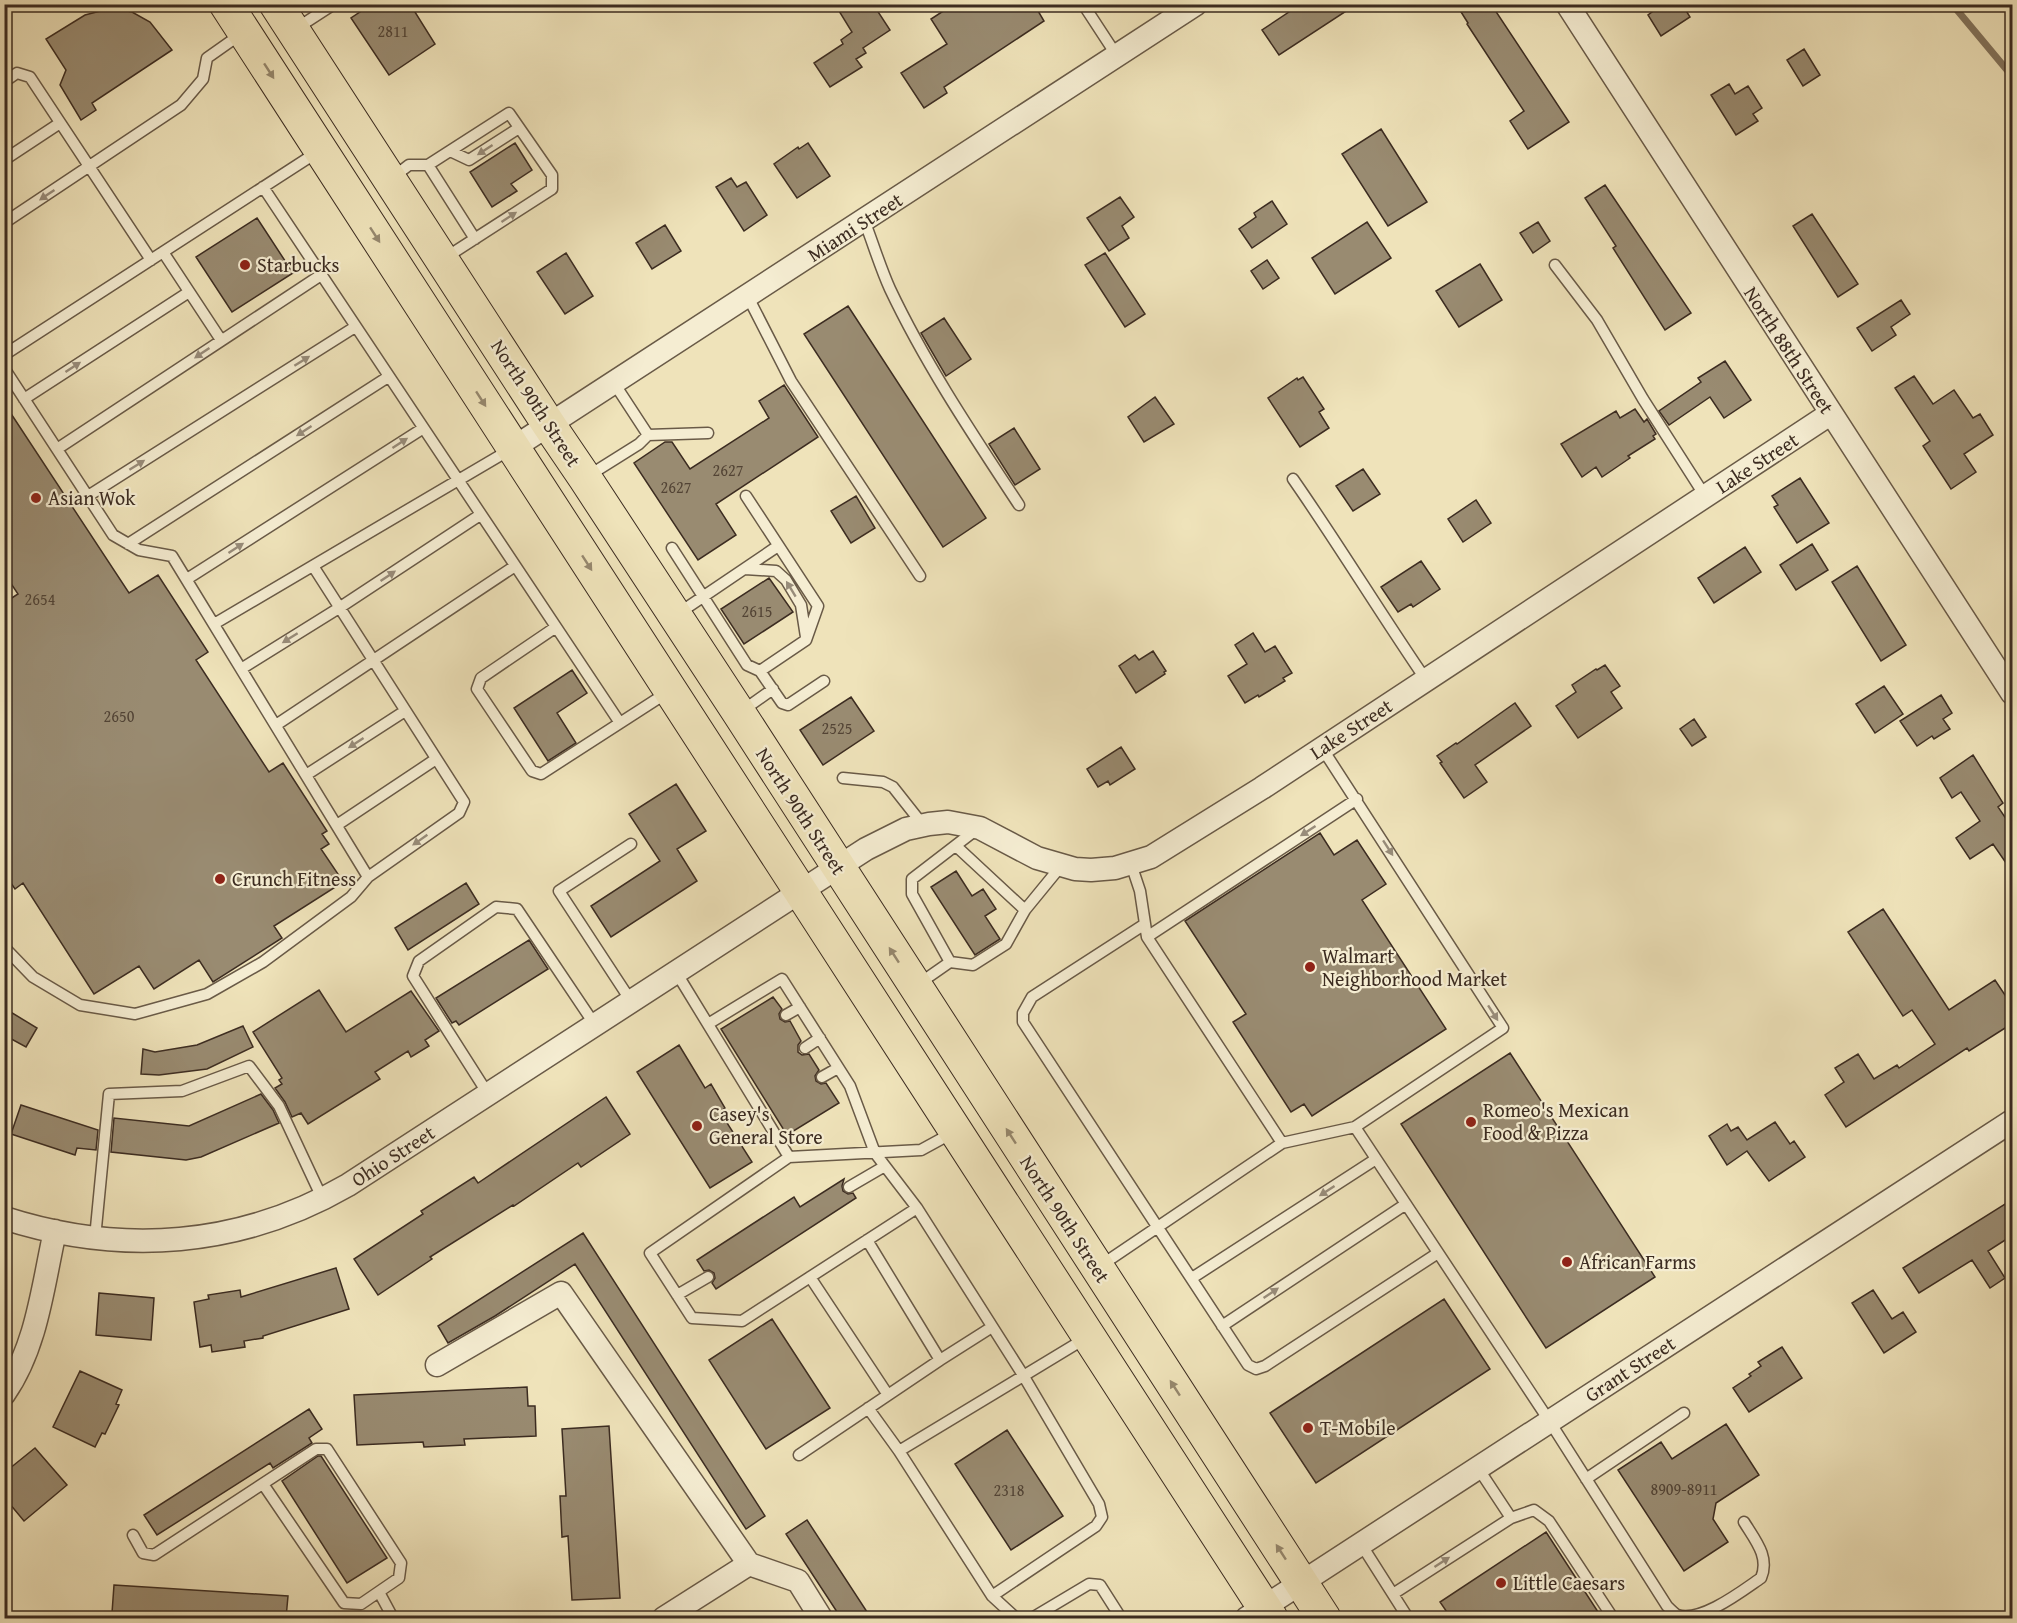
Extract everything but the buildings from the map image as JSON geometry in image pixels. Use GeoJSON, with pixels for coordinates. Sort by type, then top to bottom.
{"type":"FeatureCollection","features":[{"type":"Feature","properties":{"kind":"main road"},"geometry":{"type":"LineString","coordinates":[[226,4],[1089,1337],[1261,1615]]}},
{"type":"Feature","properties":{"kind":"main road","name":"North 90th Street"},"geometry":{"type":"LineString","coordinates":[[285,18],[739,713],[1324,1618]]}},
{"type":"Feature","properties":{"kind":"street","name":"Miami Street"},"geometry":{"type":"LineString","coordinates":[[513,448],[1196,4]]}},
{"type":"Feature","properties":{"kind":"street","name":"North 88th Street"},"geometry":{"type":"LineString","coordinates":[[1566,4],[2013,693]]}},
{"type":"Feature","properties":{"kind":"street","name":"Lake Street"},"geometry":{"type":"LineString","coordinates":[[837,867],[896,832],[948,822],[980,828],[1037,858],[1061,866],[1091,870],[1131,864],[1151,857],[1322,748],[1830,414]]}},
{"type":"Feature","properties":{"kind":"street","name":"Ohio Street"},"geometry":{"type":"LineString","coordinates":[[4,1218],[95,1239],[141,1242],[206,1237],[234,1232],[292,1213],[322,1200],[837,867]]}},
{"type":"Feature","properties":{"kind":"street","name":"Grant Street"},"geometry":{"type":"LineString","coordinates":[[1261,1615],[1301,1583],[2013,1120]]}},
{"type":"Feature","properties":{"kind":"street"},"geometry":{"type":"LineString","coordinates":[[4,1394],[23,1361],[33,1330],[55,1231]]}},
{"type":"Feature","properties":{"kind":"street"},"geometry":{"type":"LineString","coordinates":[[437,1365],[561,1293],[748,1564],[798,1581],[821,1618]]}},
{"type":"Feature","properties":{"kind":"street"},"geometry":{"type":"LineString","coordinates":[[664,1618],[748,1564]]}},
{"type":"Feature","properties":{"kind":"lane"},"geometry":{"type":"LineString","coordinates":[[285,18],[334,4]]}},
{"type":"Feature","properties":{"kind":"lane"},"geometry":{"type":"LineString","coordinates":[[1083,4],[1117,56]]}},
{"type":"Feature","properties":{"kind":"lane"},"geometry":{"type":"LineString","coordinates":[[4,223],[181,105],[203,79],[207,58],[243,32]]}},
{"type":"Feature","properties":{"kind":"lane"},"geometry":{"type":"LineString","coordinates":[[4,82],[17,73],[30,77],[151,260]]}},
{"type":"Feature","properties":{"kind":"lane"},"geometry":{"type":"LineString","coordinates":[[389,179],[409,165],[428,165],[509,113],[552,175],[552,189],[442,260]]}},
{"type":"Feature","properties":{"kind":"lane"},"geometry":{"type":"LineString","coordinates":[[4,160],[60,123]]}},
{"type":"Feature","properties":{"kind":"lane"},"geometry":{"type":"LineString","coordinates":[[450,151],[469,160],[519,128]]}},
{"type":"Feature","properties":{"kind":"lane"},"geometry":{"type":"LineString","coordinates":[[4,355],[320,150]]}},
{"type":"Feature","properties":{"kind":"lane"},"geometry":{"type":"LineString","coordinates":[[428,165],[475,239]]}},
{"type":"Feature","properties":{"kind":"lane"},"geometry":{"type":"LineString","coordinates":[[263,187],[422,429],[620,723]]}},
{"type":"Feature","properties":{"kind":"lane"},"geometry":{"type":"LineString","coordinates":[[864,220],[889,287],[899,307],[947,394],[1019,506]]}},
{"type":"Feature","properties":{"kind":"lane"},"geometry":{"type":"LineString","coordinates":[[163,252],[221,340]]}},
{"type":"Feature","properties":{"kind":"lane"},"geometry":{"type":"LineString","coordinates":[[1555,265],[1597,320],[1643,399],[1705,496]]}},
{"type":"Feature","properties":{"kind":"lane"},"geometry":{"type":"LineString","coordinates":[[57,449],[321,275]]}},
{"type":"Feature","properties":{"kind":"lane"},"geometry":{"type":"LineString","coordinates":[[24,399],[189,292]]}},
{"type":"Feature","properties":{"kind":"lane"},"geometry":{"type":"LineString","coordinates":[[748,297],[790,381],[920,576]]}},
{"type":"Feature","properties":{"kind":"lane"},"geometry":{"type":"LineString","coordinates":[[88,496],[355,327]]}},
{"type":"Feature","properties":{"kind":"lane"},"geometry":{"type":"LineString","coordinates":[[4,368],[113,535],[139,550],[172,556],[368,877]]}},
{"type":"Feature","properties":{"kind":"lane"},"geometry":{"type":"LineString","coordinates":[[128,543],[388,377]]}},
{"type":"Feature","properties":{"kind":"lane"},"geometry":{"type":"LineString","coordinates":[[614,383],[648,435]]}},
{"type":"Feature","properties":{"kind":"lane"},"geometry":{"type":"LineString","coordinates":[[187,579],[422,429]]}},
{"type":"Feature","properties":{"kind":"lane"},"geometry":{"type":"LineString","coordinates":[[585,478],[639,444],[648,435],[708,433]]}},
{"type":"Feature","properties":{"kind":"lane"},"geometry":{"type":"LineString","coordinates":[[214,624],[513,448]]}},
{"type":"Feature","properties":{"kind":"lane"},"geometry":{"type":"LineString","coordinates":[[1293,479],[1333,536],[1426,680]]}},
{"type":"Feature","properties":{"kind":"lane"},"geometry":{"type":"LineString","coordinates":[[746,496],[818,606],[806,640],[760,671]]}},
{"type":"Feature","properties":{"kind":"lane"},"geometry":{"type":"LineString","coordinates":[[241,669],[339,608],[480,515]]}},
{"type":"Feature","properties":{"kind":"lane"},"geometry":{"type":"LineString","coordinates":[[674,616],[778,546]]}},
{"type":"Feature","properties":{"kind":"lane"},"geometry":{"type":"LineString","coordinates":[[672,548],[747,665],[760,671],[782,703],[788,705],[824,681]]}},
{"type":"Feature","properties":{"kind":"lane"},"geometry":{"type":"LineString","coordinates":[[4,947],[33,977],[80,1005],[135,1014],[207,994],[263,962],[351,897],[368,877],[459,813],[464,802],[313,566]]}},
{"type":"Feature","properties":{"kind":"lane"},"geometry":{"type":"LineString","coordinates":[[276,725],[514,566]]}},
{"type":"Feature","properties":{"kind":"lane"},"geometry":{"type":"LineString","coordinates":[[745,569],[776,571],[786,580],[801,605],[806,640]]}},
{"type":"Feature","properties":{"kind":"lane"},"geometry":{"type":"LineString","coordinates":[[556,627],[482,678],[477,689],[532,771],[541,774],[669,691]]}},
{"type":"Feature","properties":{"kind":"lane"},"geometry":{"type":"LineString","coordinates":[[739,713],[772,689]]}},
{"type":"Feature","properties":{"kind":"lane"},"geometry":{"type":"LineString","coordinates":[[306,775],[405,711]]}},
{"type":"Feature","properties":{"kind":"lane"},"geometry":{"type":"LineString","coordinates":[[1097,1268],[1282,1143],[1355,1127],[1503,1028],[1322,748]]}},
{"type":"Feature","properties":{"kind":"lane"},"geometry":{"type":"LineString","coordinates":[[337,825],[436,759]]}},
{"type":"Feature","properties":{"kind":"lane"},"geometry":{"type":"LineString","coordinates":[[843,778],[883,782],[893,787],[923,825]]}},
{"type":"Feature","properties":{"kind":"lane"},"geometry":{"type":"LineString","coordinates":[[1147,937],[1357,799]]}},
{"type":"Feature","properties":{"kind":"lane"},"geometry":{"type":"LineString","coordinates":[[950,962],[912,894],[912,879],[980,828]]}},
{"type":"Feature","properties":{"kind":"lane"},"geometry":{"type":"LineString","coordinates":[[631,1001],[559,891],[632,844]]}},
{"type":"Feature","properties":{"kind":"lane"},"geometry":{"type":"LineString","coordinates":[[956,846],[1025,910]]}},
{"type":"Feature","properties":{"kind":"lane"},"geometry":{"type":"LineString","coordinates":[[1131,864],[1140,891],[1147,937],[1282,1143]]}},
{"type":"Feature","properties":{"kind":"lane"},"geometry":{"type":"LineString","coordinates":[[915,987],[950,962],[973,965],[1006,944],[1025,910],[1061,866]]}},
{"type":"Feature","properties":{"kind":"lane"},"geometry":{"type":"LineString","coordinates":[[488,1094],[413,976],[419,961],[496,907],[517,909],[595,1025]]}},
{"type":"Feature","properties":{"kind":"lane"},"geometry":{"type":"LineString","coordinates":[[1145,924],[1032,997],[1023,1013],[1023,1022],[1248,1365],[1256,1369],[1265,1366],[1438,1253]]}},
{"type":"Feature","properties":{"kind":"lane"},"geometry":{"type":"LineString","coordinates":[[676,972],[708,1024],[729,1050],[766,1111],[789,1157]]}},
{"type":"Feature","properties":{"kind":"lane"},"geometry":{"type":"LineString","coordinates":[[708,1024],[782,979],[850,1086],[875,1153],[917,1208],[1023,1375],[1099,1504],[1102,1517],[1096,1527],[992,1596]]}},
{"type":"Feature","properties":{"kind":"lane"},"geometry":{"type":"LineString","coordinates":[[786,1015],[800,1007]]}},
{"type":"Feature","properties":{"kind":"lane"},"geometry":{"type":"LineString","coordinates":[[805,1047],[820,1038]]}},
{"type":"Feature","properties":{"kind":"lane"},"geometry":{"type":"LineString","coordinates":[[95,1239],[110,1094],[182,1091],[249,1066],[279,1106],[322,1200]]}},
{"type":"Feature","properties":{"kind":"lane"},"geometry":{"type":"LineString","coordinates":[[822,1077],[838,1068]]}},
{"type":"Feature","properties":{"kind":"lane"},"geometry":{"type":"LineString","coordinates":[[1355,1127],[1550,1422],[1666,1606],[1678,1615],[1691,1618],[1708,1613],[1761,1578],[1765,1569],[1764,1556],[1744,1522]]}},
{"type":"Feature","properties":{"kind":"lane"},"geometry":{"type":"LineString","coordinates":[[917,1208],[742,1321],[692,1318],[650,1253],[789,1157],[921,1150],[956,1131]]}},
{"type":"Feature","properties":{"kind":"lane"},"geometry":{"type":"LineString","coordinates":[[1192,1278],[1376,1159]]}},
{"type":"Feature","properties":{"kind":"lane"},"geometry":{"type":"LineString","coordinates":[[849,1187],[885,1166]]}},
{"type":"Feature","properties":{"kind":"lane"},"geometry":{"type":"LineString","coordinates":[[1222,1326],[1406,1204]]}},
{"type":"Feature","properties":{"kind":"lane"},"geometry":{"type":"LineString","coordinates":[[867,1240],[940,1360]]}},
{"type":"Feature","properties":{"kind":"lane"},"geometry":{"type":"LineString","coordinates":[[677,1295],[708,1277]]}},
{"type":"Feature","properties":{"kind":"lane"},"geometry":{"type":"LineString","coordinates":[[810,1277],[888,1395]]}},
{"type":"Feature","properties":{"kind":"lane"},"geometry":{"type":"LineString","coordinates":[[799,1455],[940,1360],[992,1328]]}},
{"type":"Feature","properties":{"kind":"lane"},"geometry":{"type":"LineString","coordinates":[[899,1451],[1089,1337]]}},
{"type":"Feature","properties":{"kind":"lane"},"geometry":{"type":"LineString","coordinates":[[868,1408],[899,1451],[992,1596],[1017,1618]]}},
{"type":"Feature","properties":{"kind":"lane"},"geometry":{"type":"LineString","coordinates":[[1586,1479],[1684,1413]]}},
{"type":"Feature","properties":{"kind":"lane"},"geometry":{"type":"LineString","coordinates":[[133,1535],[142,1553],[154,1556],[263,1484],[316,1449],[327,1449],[401,1563],[399,1578],[361,1604],[344,1603],[263,1484]]}},
{"type":"Feature","properties":{"kind":"lane"},"geometry":{"type":"LineString","coordinates":[[1478,1468],[1511,1518]]}},
{"type":"Feature","properties":{"kind":"lane"},"geometry":{"type":"LineString","coordinates":[[1393,1594],[1511,1518],[1533,1510],[1549,1521],[1613,1618]]}},
{"type":"Feature","properties":{"kind":"lane"},"geometry":{"type":"LineString","coordinates":[[1361,1544],[1408,1618]]}},
{"type":"Feature","properties":{"kind":"lane"},"geometry":{"type":"LineString","coordinates":[[1032,1618],[1089,1584],[1100,1586],[1121,1618]]}},
{"type":"Feature","properties":{"kind":"lane"},"geometry":{"type":"LineString","coordinates":[[379,1592],[393,1618]]}},
{"type":"Feature","properties":{"kind":"waterway"},"geometry":{"type":"LineString","coordinates":[[1952,4],[2012,76]]}},
{"type":"Feature","properties":{"kind":"place","name":"Starbucks"},"geometry":{"type":"Point","coordinates":[245,265]}},
{"type":"Feature","properties":{"kind":"place","name":"Asian Wok"},"geometry":{"type":"Point","coordinates":[36,498]}},
{"type":"Feature","properties":{"kind":"place","name":"Crunch Fitness"},"geometry":{"type":"Point","coordinates":[220,879]}},
{"type":"Feature","properties":{"kind":"place","name":"Walmart Neighborhood Market"},"geometry":{"type":"Point","coordinates":[1310,967]}},
{"type":"Feature","properties":{"kind":"place","name":"Romeo's Mexican Food & Pizza"},"geometry":{"type":"Point","coordinates":[1471,1122]}},
{"type":"Feature","properties":{"kind":"place","name":"Casey's General Store"},"geometry":{"type":"Point","coordinates":[697,1126]}},
{"type":"Feature","properties":{"kind":"place","name":"African Farms"},"geometry":{"type":"Point","coordinates":[1567,1262]}},
{"type":"Feature","properties":{"kind":"place","name":"T-Mobile"},"geometry":{"type":"Point","coordinates":[1308,1428]}},
{"type":"Feature","properties":{"kind":"place","name":"Little Caesars"},"geometry":{"type":"Point","coordinates":[1501,1583]}}]}
